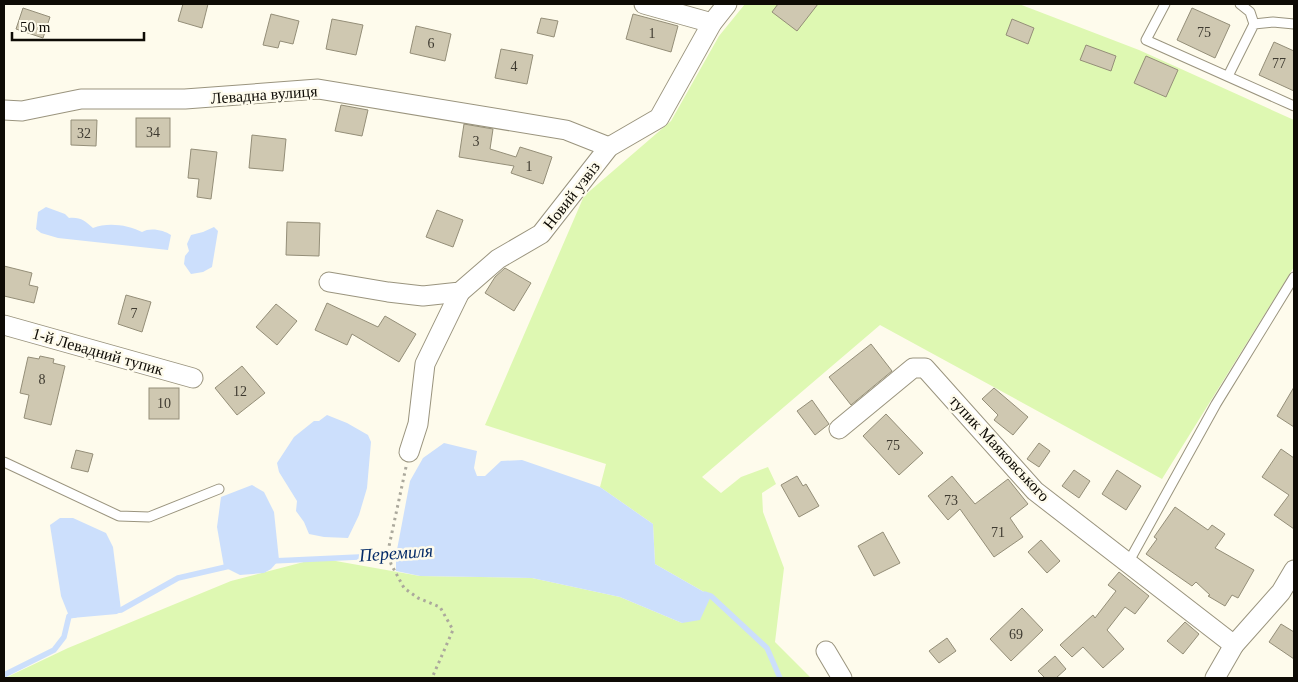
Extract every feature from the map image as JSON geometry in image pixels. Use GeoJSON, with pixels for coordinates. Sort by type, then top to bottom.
{"type":"FeatureCollection","features":[{"type":"Feature","properties":{"kind":"street"},"geometry":{"type":"LineString","coordinates":[[644,4],[712,23]]}},
{"type":"Feature","properties":{"kind":"street","name":"Новий узвіз"},"geometry":{"type":"LineString","coordinates":[[460,292],[498,260],[541,234],[609,147],[659,118],[712,23],[727,4]]}},
{"type":"Feature","properties":{"kind":"street","name":"Левадна вулиця"},"geometry":{"type":"LineString","coordinates":[[4,110],[22,111],[81,99],[185,99],[318,89],[566,130],[609,147]]}},
{"type":"Feature","properties":{"kind":"street"},"geometry":{"type":"LineString","coordinates":[[329,282],[423,296],[460,292]]}},
{"type":"Feature","properties":{"kind":"street"},"geometry":{"type":"LineString","coordinates":[[409,452],[418,424],[425,364],[460,292]]}},
{"type":"Feature","properties":{"kind":"street","name":"1-й Левадний тупик"},"geometry":{"type":"LineString","coordinates":[[4,325],[193,378]]}},
{"type":"Feature","properties":{"kind":"street","name":"тупик Маяковського"},"geometry":{"type":"LineString","coordinates":[[840,428],[913,368],[925,368],[1036,491],[1234,645]]}},
{"type":"Feature","properties":{"kind":"street"},"geometry":{"type":"LineString","coordinates":[[1215,678],[1234,645],[1288,595],[1294,570]]}},
{"type":"Feature","properties":{"kind":"street"},"geometry":{"type":"LineString","coordinates":[[826,652],[842,678]]}},
{"type":"Feature","properties":{"kind":"lane"},"geometry":{"type":"LineString","coordinates":[[1165,4],[1146,40],[1294,106]]}},
{"type":"Feature","properties":{"kind":"lane"},"geometry":{"type":"LineString","coordinates":[[1228,76],[1254,24],[1250,12],[1240,4]]}},
{"type":"Feature","properties":{"kind":"lane"},"geometry":{"type":"LineString","coordinates":[[1254,24],[1273,22],[1294,24]]}},
{"type":"Feature","properties":{"kind":"lane"},"geometry":{"type":"LineString","coordinates":[[1128,563],[1216,404],[1294,277]]}},
{"type":"Feature","properties":{"kind":"lane"},"geometry":{"type":"LineString","coordinates":[[4,462],[119,516],[149,517],[219,489]]}},
{"type":"Feature","properties":{"kind":"path"},"geometry":{"type":"LineString","coordinates":[[409,452],[388,551],[391,564],[404,588],[418,598],[440,607],[453,630],[432,678]]}},
{"type":"Feature","properties":{"kind":"green space"},"geometry":{"type":"Polygon","coordinates":[[[745,4],[1019,4],[1139,50],[1294,120],[1294,267],[1162,479],[880,325],[702,477],[721,493],[741,477],[768,467],[776,484],[762,493],[763,512],[784,568],[775,642],[811,678],[5,678],[68,648],[231,581],[319,558],[420,576],[532,578],[620,597],[682,623],[711,596],[655,564],[653,524],[600,487],[606,464],[485,425],[584,196],[671,121],[719,36],[745,4]]]}},
{"type":"Feature","properties":{"kind":"water"},"geometry":{"type":"Polygon","coordinates":[[[46,207],[65,214],[69,218],[82,220],[93,228],[111,225],[124,226],[142,232],[153,229],[165,232],[171,235],[168,250],[58,238],[41,233],[36,229],[38,212],[46,207]]]}},
{"type":"Feature","properties":{"kind":"water"},"geometry":{"type":"Polygon","coordinates":[[[214,227],[218,231],[212,267],[203,272],[191,274],[184,264],[185,256],[189,251],[187,244],[191,235],[214,227]]]}},
{"type":"Feature","properties":{"kind":"water"},"geometry":{"type":"Polygon","coordinates":[[[327,415],[347,423],[368,435],[371,442],[367,488],[359,515],[348,538],[309,534],[304,522],[296,511],[297,501],[279,472],[277,463],[294,437],[314,421],[319,421],[327,415]]]}},
{"type":"Feature","properties":{"kind":"water"},"geometry":{"type":"Polygon","coordinates":[[[444,443],[477,451],[474,468],[477,476],[485,476],[501,461],[522,460],[600,487],[653,524],[655,564],[711,596],[700,620],[682,623],[620,597],[532,578],[420,576],[396,571],[396,555],[410,481],[423,458],[444,443]]]}},
{"type":"Feature","properties":{"kind":"water"},"geometry":{"type":"Polygon","coordinates":[[[252,485],[264,492],[274,512],[279,560],[271,569],[264,573],[240,575],[224,567],[217,527],[221,497],[252,485]]]}},
{"type":"Feature","properties":{"kind":"water"},"geometry":{"type":"Polygon","coordinates":[[[60,518],[73,518],[106,533],[113,547],[121,610],[117,614],[72,618],[69,616],[61,596],[50,525],[60,518]]]}},
{"type":"Feature","properties":{"kind":"building"},"geometry":{"type":"Polygon","coordinates":[[[183,4],[208,4],[202,28],[178,21],[183,4]]]}},
{"type":"Feature","properties":{"kind":"building"},"geometry":{"type":"Polygon","coordinates":[[[778,4],[818,4],[797,31],[772,12],[778,4]]]}},
{"type":"Feature","properties":{"kind":"building"},"geometry":{"type":"Polygon","coordinates":[[[23,8],[50,17],[43,38],[16,29],[23,8]]]}},
{"type":"Feature","properties":{"kind":"building"},"geometry":{"type":"Polygon","coordinates":[[[1192,8],[1230,25],[1215,58],[1177,40],[1192,8]]]}},
{"type":"Feature","properties":{"kind":"building"},"geometry":{"type":"Polygon","coordinates":[[[271,14],[299,21],[293,44],[280,41],[278,48],[263,45],[271,14]]]}},
{"type":"Feature","properties":{"kind":"building"},"geometry":{"type":"Polygon","coordinates":[[[633,14],[678,26],[671,52],[626,39],[633,14]]]}},
{"type":"Feature","properties":{"kind":"building"},"geometry":{"type":"Polygon","coordinates":[[[541,18],[558,21],[554,37],[537,33],[541,18]]]}},
{"type":"Feature","properties":{"kind":"building"},"geometry":{"type":"Polygon","coordinates":[[[332,19],[363,25],[356,55],[326,49],[332,19]]]}},
{"type":"Feature","properties":{"kind":"building"},"geometry":{"type":"Polygon","coordinates":[[[1012,19],[1034,28],[1028,44],[1006,35],[1012,19]]]}},
{"type":"Feature","properties":{"kind":"building"},"geometry":{"type":"Polygon","coordinates":[[[416,26],[451,34],[445,61],[410,53],[416,26]]]}},
{"type":"Feature","properties":{"kind":"building"},"geometry":{"type":"Polygon","coordinates":[[[1274,42],[1294,51],[1294,91],[1259,75],[1274,42]]]}},
{"type":"Feature","properties":{"kind":"building"},"geometry":{"type":"Polygon","coordinates":[[[1086,45],[1116,56],[1111,71],[1080,60],[1086,45]]]}},
{"type":"Feature","properties":{"kind":"building"},"geometry":{"type":"Polygon","coordinates":[[[501,49],[533,55],[527,84],[495,78],[501,49]]]}},
{"type":"Feature","properties":{"kind":"building"},"geometry":{"type":"Polygon","coordinates":[[[1146,56],[1178,70],[1166,97],[1134,83],[1146,56]]]}},
{"type":"Feature","properties":{"kind":"building"},"geometry":{"type":"Polygon","coordinates":[[[341,105],[368,110],[362,136],[335,131],[341,105]]]}},
{"type":"Feature","properties":{"kind":"building"},"geometry":{"type":"Polygon","coordinates":[[[136,118],[170,118],[170,147],[136,147],[136,118]]]}},
{"type":"Feature","properties":{"kind":"building"},"geometry":{"type":"Polygon","coordinates":[[[71,120],[97,120],[96,146],[71,145],[71,120]]]}},
{"type":"Feature","properties":{"kind":"building"},"geometry":{"type":"Polygon","coordinates":[[[464,124],[493,129],[490,149],[516,157],[520,147],[552,157],[543,184],[511,173],[514,166],[459,157],[464,124]]]}},
{"type":"Feature","properties":{"kind":"building"},"geometry":{"type":"Polygon","coordinates":[[[252,135],[286,139],[283,171],[249,168],[252,135]]]}},
{"type":"Feature","properties":{"kind":"building"},"geometry":{"type":"Polygon","coordinates":[[[191,149],[217,152],[211,199],[197,197],[199,179],[188,178],[191,149]]]}},
{"type":"Feature","properties":{"kind":"building"},"geometry":{"type":"Polygon","coordinates":[[[437,210],[463,220],[453,247],[426,237],[437,210]]]}},
{"type":"Feature","properties":{"kind":"building"},"geometry":{"type":"Polygon","coordinates":[[[287,222],[320,223],[319,256],[286,255],[287,222]]]}},
{"type":"Feature","properties":{"kind":"building"},"geometry":{"type":"Polygon","coordinates":[[[4,266],[32,273],[29,285],[38,287],[34,303],[4,296],[4,266]]]}},
{"type":"Feature","properties":{"kind":"building"},"geometry":{"type":"Polygon","coordinates":[[[505,268],[531,283],[514,311],[485,293],[495,277],[505,268]]]}},
{"type":"Feature","properties":{"kind":"building"},"geometry":{"type":"Polygon","coordinates":[[[126,295],[151,302],[142,332],[118,324],[126,295]]]}},
{"type":"Feature","properties":{"kind":"building"},"geometry":{"type":"Polygon","coordinates":[[[327,303],[378,327],[385,316],[416,334],[399,362],[352,334],[347,345],[315,330],[327,303]]]}},
{"type":"Feature","properties":{"kind":"building"},"geometry":{"type":"Polygon","coordinates":[[[276,304],[297,321],[277,345],[256,327],[276,304]]]}},
{"type":"Feature","properties":{"kind":"building"},"geometry":{"type":"Polygon","coordinates":[[[871,344],[892,371],[851,405],[829,377],[871,344]]]}},
{"type":"Feature","properties":{"kind":"building"},"geometry":{"type":"Polygon","coordinates":[[[40,356],[54,359],[53,363],[65,366],[51,425],[24,418],[29,395],[20,393],[28,357],[39,359],[40,356]]]}},
{"type":"Feature","properties":{"kind":"building"},"geometry":{"type":"Polygon","coordinates":[[[242,366],[265,393],[237,415],[215,388],[242,366]]]}},
{"type":"Feature","properties":{"kind":"building"},"geometry":{"type":"Polygon","coordinates":[[[1294,387],[1294,427],[1277,416],[1294,387]]]}},
{"type":"Feature","properties":{"kind":"building"},"geometry":{"type":"Polygon","coordinates":[[[149,388],[179,388],[179,419],[149,419],[149,388]]]}},
{"type":"Feature","properties":{"kind":"building"},"geometry":{"type":"Polygon","coordinates":[[[994,388],[1028,417],[1013,435],[994,420],[998,415],[982,399],[994,388]]]}},
{"type":"Feature","properties":{"kind":"building"},"geometry":{"type":"Polygon","coordinates":[[[812,400],[829,424],[815,435],[797,411],[812,400]]]}},
{"type":"Feature","properties":{"kind":"building"},"geometry":{"type":"Polygon","coordinates":[[[886,414],[923,453],[899,475],[863,436],[886,414]]]}},
{"type":"Feature","properties":{"kind":"building"},"geometry":{"type":"Polygon","coordinates":[[[1039,443],[1050,451],[1039,467],[1027,459],[1039,443]]]}},
{"type":"Feature","properties":{"kind":"building"},"geometry":{"type":"Polygon","coordinates":[[[1281,449],[1294,458],[1294,529],[1274,515],[1289,495],[1262,477],[1281,449]]]}},
{"type":"Feature","properties":{"kind":"building"},"geometry":{"type":"Polygon","coordinates":[[[76,450],[93,454],[88,472],[71,468],[76,450]]]}},
{"type":"Feature","properties":{"kind":"building"},"geometry":{"type":"Polygon","coordinates":[[[1074,470],[1090,481],[1079,498],[1062,486],[1074,470]]]}},
{"type":"Feature","properties":{"kind":"building"},"geometry":{"type":"Polygon","coordinates":[[[1117,470],[1141,486],[1126,510],[1102,494],[1117,470]]]}},
{"type":"Feature","properties":{"kind":"building"},"geometry":{"type":"Polygon","coordinates":[[[797,476],[803,486],[806,484],[819,506],[799,517],[781,485],[797,476]]]}},
{"type":"Feature","properties":{"kind":"building"},"geometry":{"type":"Polygon","coordinates":[[[952,476],[975,504],[1008,479],[1028,504],[1010,518],[1023,537],[994,557],[960,509],[948,520],[928,496],[952,476]]]}},
{"type":"Feature","properties":{"kind":"building"},"geometry":{"type":"Polygon","coordinates":[[[1175,507],[1208,530],[1212,525],[1225,534],[1215,548],[1254,570],[1238,598],[1232,595],[1225,606],[1208,596],[1210,595],[1196,582],[1192,586],[1146,554],[1157,539],[1154,537],[1175,507]]]}},
{"type":"Feature","properties":{"kind":"building"},"geometry":{"type":"Polygon","coordinates":[[[883,532],[900,563],[874,576],[858,546],[883,532]]]}},
{"type":"Feature","properties":{"kind":"building"},"geometry":{"type":"Polygon","coordinates":[[[1041,540],[1060,561],[1047,573],[1028,552],[1041,540]]]}},
{"type":"Feature","properties":{"kind":"building"},"geometry":{"type":"Polygon","coordinates":[[[1119,572],[1149,596],[1135,614],[1125,607],[1107,630],[1124,649],[1103,668],[1083,647],[1072,657],[1060,645],[1093,615],[1095,618],[1116,591],[1108,585],[1119,572]]]}},
{"type":"Feature","properties":{"kind":"building"},"geometry":{"type":"Polygon","coordinates":[[[1022,608],[1043,630],[1011,661],[990,639],[1022,608]]]}},
{"type":"Feature","properties":{"kind":"building"},"geometry":{"type":"Polygon","coordinates":[[[1185,622],[1199,634],[1183,654],[1167,641],[1185,622]]]}},
{"type":"Feature","properties":{"kind":"building"},"geometry":{"type":"Polygon","coordinates":[[[1281,624],[1294,632],[1294,659],[1269,642],[1281,624]]]}},
{"type":"Feature","properties":{"kind":"building"},"geometry":{"type":"Polygon","coordinates":[[[947,638],[956,651],[939,663],[929,651],[947,638]]]}},
{"type":"Feature","properties":{"kind":"building"},"geometry":{"type":"Polygon","coordinates":[[[1055,656],[1066,669],[1056,678],[1045,678],[1038,671],[1055,656]]]}},
{"type":"Feature","properties":{"kind":"waterway","name":"Перемиля"},"geometry":{"type":"LineString","coordinates":[[272,561],[402,555]]}},
{"type":"Feature","properties":{"kind":"waterway","name":"Перемиля"},"geometry":{"type":"LineString","coordinates":[[114,611],[121,610],[178,578],[230,566]]}},
{"type":"Feature","properties":{"kind":"waterway","name":"Перемиля"},"geometry":{"type":"LineString","coordinates":[[705,594],[711,596],[767,648],[780,678]]}},
{"type":"Feature","properties":{"kind":"waterway","name":"Перемиля"},"geometry":{"type":"LineString","coordinates":[[4,675],[54,650],[64,637],[69,616],[75,615]]}}]}
